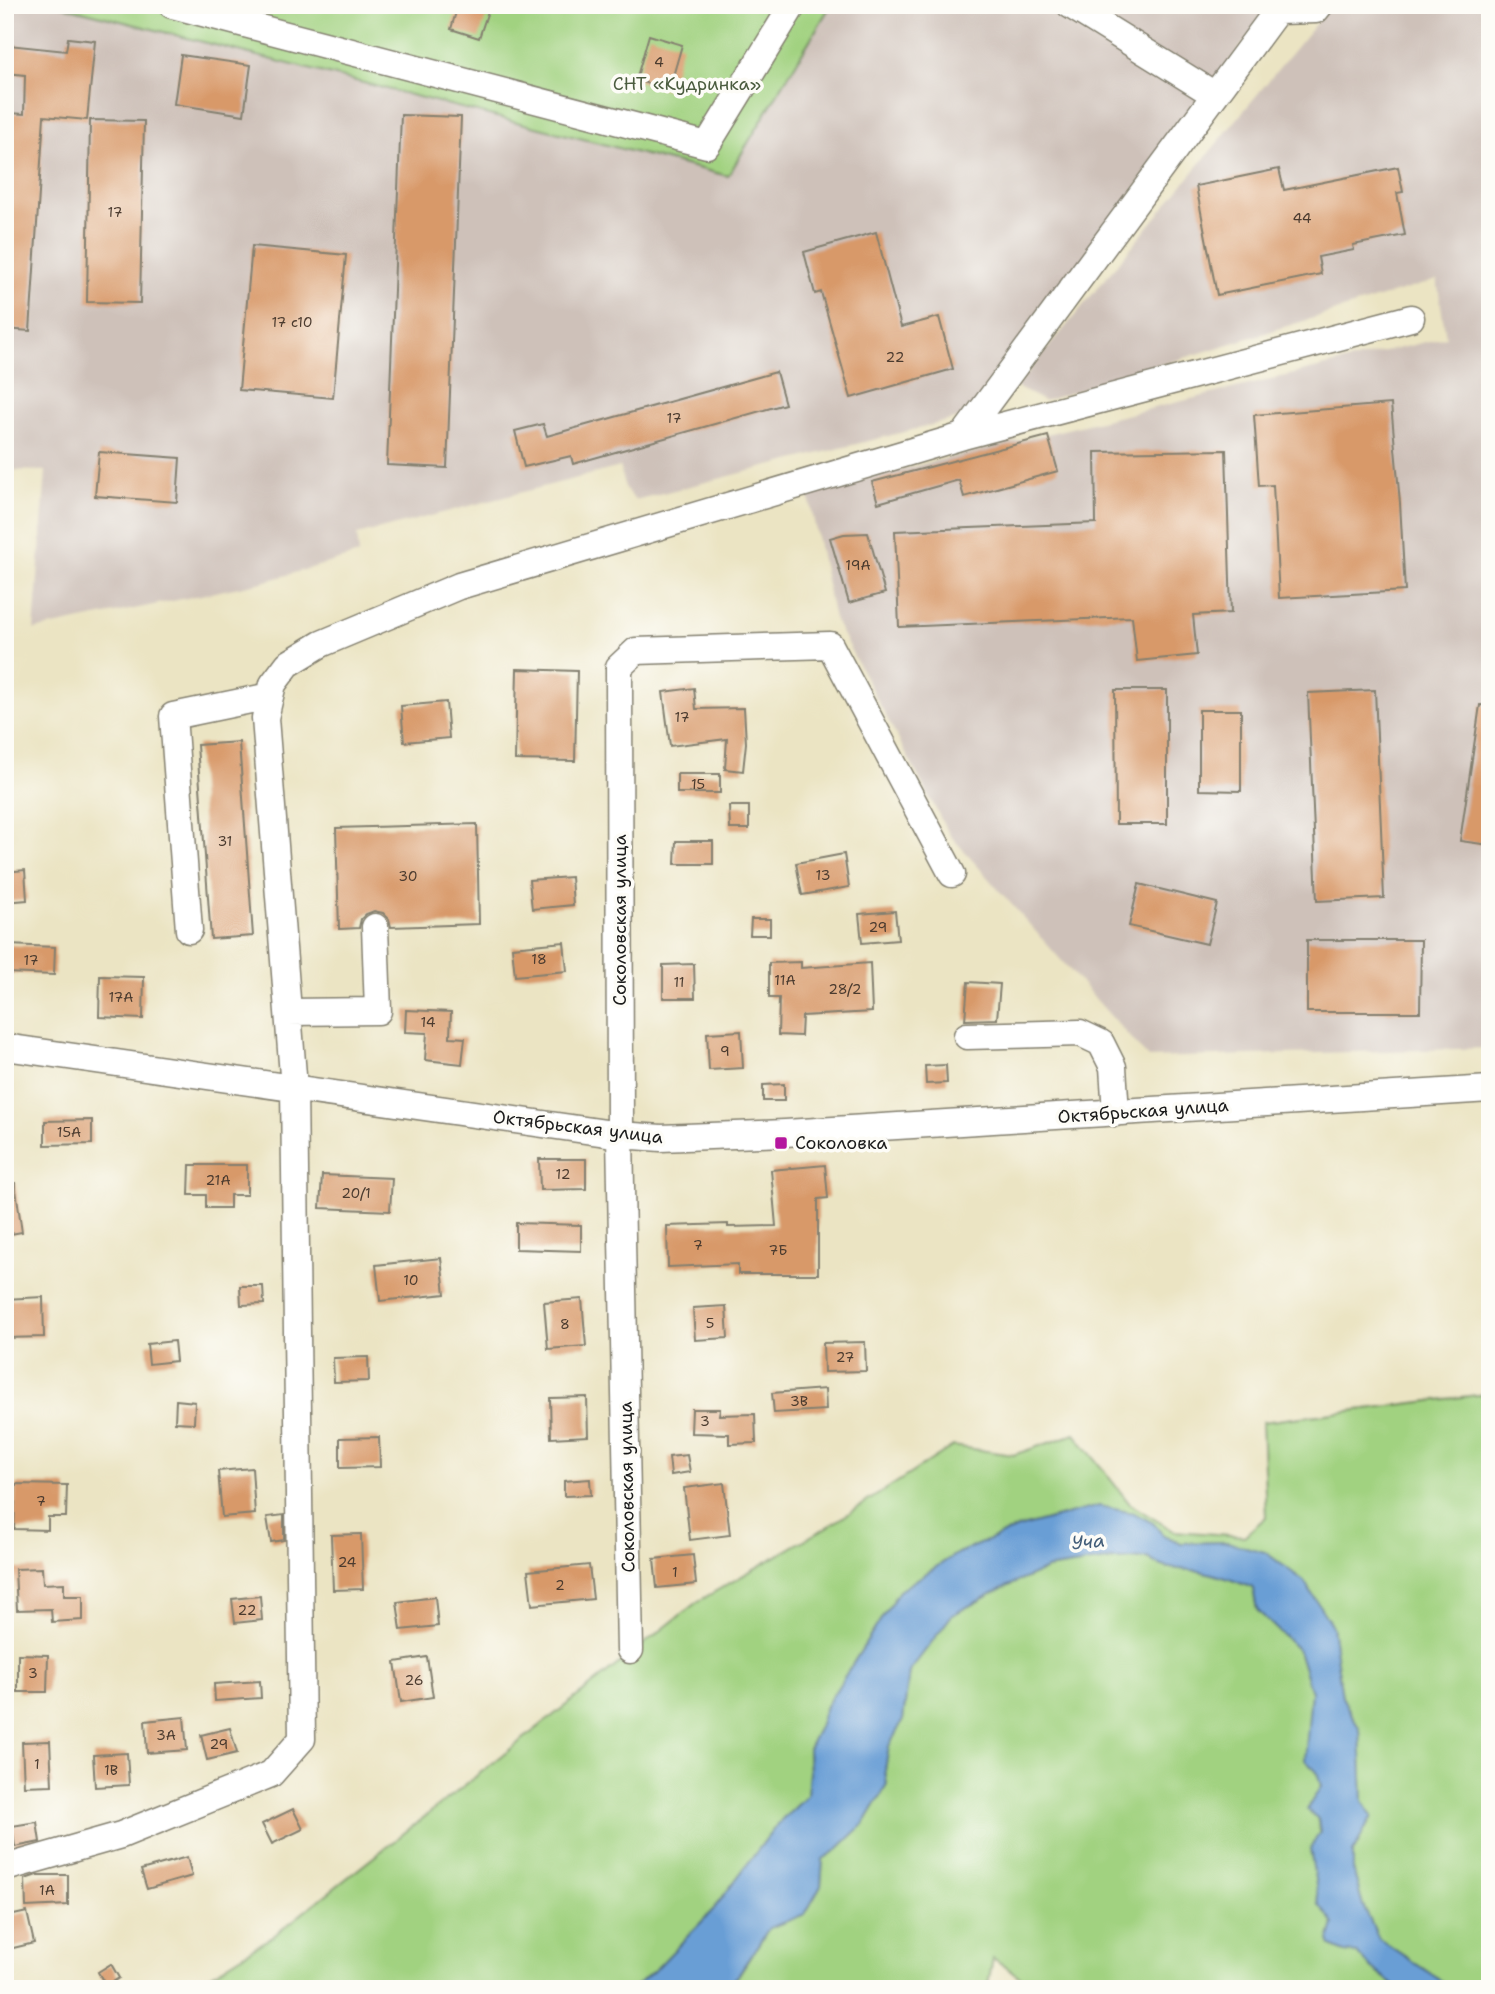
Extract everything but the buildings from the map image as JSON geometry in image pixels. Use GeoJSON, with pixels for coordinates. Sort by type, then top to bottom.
{"type":"FeatureCollection","features":[{"type":"Feature","properties":{"kind":"street"},"geometry":{"type":"LineString","coordinates":[[172,5],[707,145],[793,5]]}},
{"type":"Feature","properties":{"kind":"street"},"geometry":{"type":"LineString","coordinates":[[1070,5],[1215,95]]}},
{"type":"Feature","properties":{"kind":"street"},"geometry":{"type":"LineString","coordinates":[[963,436],[1278,10],[1316,10],[1320,5]]}},
{"type":"Feature","properties":{"kind":"street"},"geometry":{"type":"LineString","coordinates":[[5,1868],[121,1835],[271,1774],[302,1739],[294,1088],[265,718],[273,684],[288,664],[321,644],[459,586],[963,436],[1411,318]]}},
{"type":"Feature","properties":{"kind":"street","name":"Соколовская улица"},"geometry":{"type":"LineString","coordinates":[[630,1650],[620,1135],[619,667],[636,650],[830,645],[952,874]]}},
{"type":"Feature","properties":{"kind":"street"},"geometry":{"type":"LineString","coordinates":[[189,930],[173,716],[270,696]]}},
{"type":"Feature","properties":{"kind":"street"},"geometry":{"type":"LineString","coordinates":[[288,1012],[378,1011],[375,928]]}},
{"type":"Feature","properties":{"kind":"street"},"geometry":{"type":"LineString","coordinates":[[967,1036],[1080,1033],[1101,1043],[1114,1067],[1116,1113]]}},
{"type":"Feature","properties":{"kind":"street","name":"Октябрьская улица"},"geometry":{"type":"LineString","coordinates":[[5,1047],[620,1135],[661,1138],[785,1133],[1490,1089]]}},
{"type":"Feature","properties":{"kind":"shaded area"},"geometry":{"type":"Polygon","coordinates":[[[5,5],[58,5],[727,175],[831,5],[1272,5],[967,416],[635,500],[625,489],[620,467],[357,535],[359,554],[263,582],[34,630],[46,471],[5,470],[5,436],[12,357],[5,356],[5,5]]]}},
{"type":"Feature","properties":{"kind":"shaded area"},"geometry":{"type":"Polygon","coordinates":[[[1331,5],[1490,5],[1490,1048],[1148,1058],[949,834],[834,619],[808,492],[1446,337],[1437,280],[1044,401],[1016,387],[1331,5]]]}},
{"type":"Feature","properties":{"kind":"green space","name":"СНТ «Кудринка»"},"geometry":{"type":"Polygon","coordinates":[[[58,5],[831,5],[728,176],[58,5]]]}},
{"type":"Feature","properties":{"kind":"green space"},"geometry":{"type":"Polygon","coordinates":[[[1486,1394],[1486,1444],[1490,1447],[1490,1985],[1452,1988],[1379,1939],[1363,1906],[1353,1869],[1353,1852],[1372,1816],[1363,1801],[1360,1730],[1342,1697],[1332,1626],[1227,1542],[1181,1543],[1163,1535],[1153,1523],[1099,1506],[1018,1528],[958,1553],[899,1591],[826,1706],[808,1749],[807,1796],[776,1826],[713,1910],[657,1968],[632,1989],[188,1989],[276,1934],[697,1602],[837,1521],[953,1446],[1013,1455],[1075,1434],[1130,1504],[1174,1531],[1244,1536],[1266,1517],[1262,1422],[1486,1394]]]}},
{"type":"Feature","properties":{"kind":"green space"},"geometry":{"type":"Polygon","coordinates":[[[1148,1558],[1166,1567],[1200,1571],[1253,1588],[1257,1610],[1298,1650],[1311,1692],[1310,1718],[1321,1786],[1315,1797],[1329,1917],[1334,1924],[1329,1941],[1331,1946],[1345,1952],[1357,1953],[1370,1967],[1400,1989],[1037,1989],[993,1958],[987,1989],[724,1989],[738,1976],[769,1928],[805,1914],[821,1886],[823,1859],[837,1850],[864,1824],[887,1785],[885,1770],[889,1746],[903,1720],[909,1672],[952,1615],[1046,1569],[1099,1561],[1148,1558]]]}},
{"type":"Feature","properties":{"kind":"water","name":"Уча"},"geometry":{"type":"Polygon","coordinates":[[[1099,1506],[1134,1513],[1153,1523],[1163,1535],[1181,1543],[1227,1542],[1265,1552],[1304,1581],[1332,1626],[1342,1697],[1360,1730],[1363,1801],[1372,1816],[1353,1852],[1353,1869],[1363,1906],[1379,1939],[1452,1988],[1490,1985],[1490,1989],[1400,1989],[1370,1967],[1357,1953],[1345,1952],[1331,1946],[1329,1941],[1334,1924],[1319,1904],[1310,1849],[1320,1832],[1318,1819],[1307,1809],[1321,1786],[1317,1772],[1305,1760],[1311,1692],[1298,1650],[1257,1610],[1253,1588],[1200,1571],[1166,1567],[1148,1558],[1099,1561],[1046,1569],[952,1615],[909,1672],[903,1720],[889,1746],[885,1770],[887,1785],[864,1824],[837,1850],[823,1859],[821,1886],[805,1914],[769,1928],[737,1976],[724,1989],[632,1989],[657,1968],[713,1910],[776,1826],[807,1796],[808,1749],[826,1706],[899,1591],[958,1553],[1018,1528],[1099,1506]]]}},
{"type":"Feature","properties":{"kind":"place","name":"Соколовка"},"geometry":{"type":"Point","coordinates":[781,1143]}}]}
